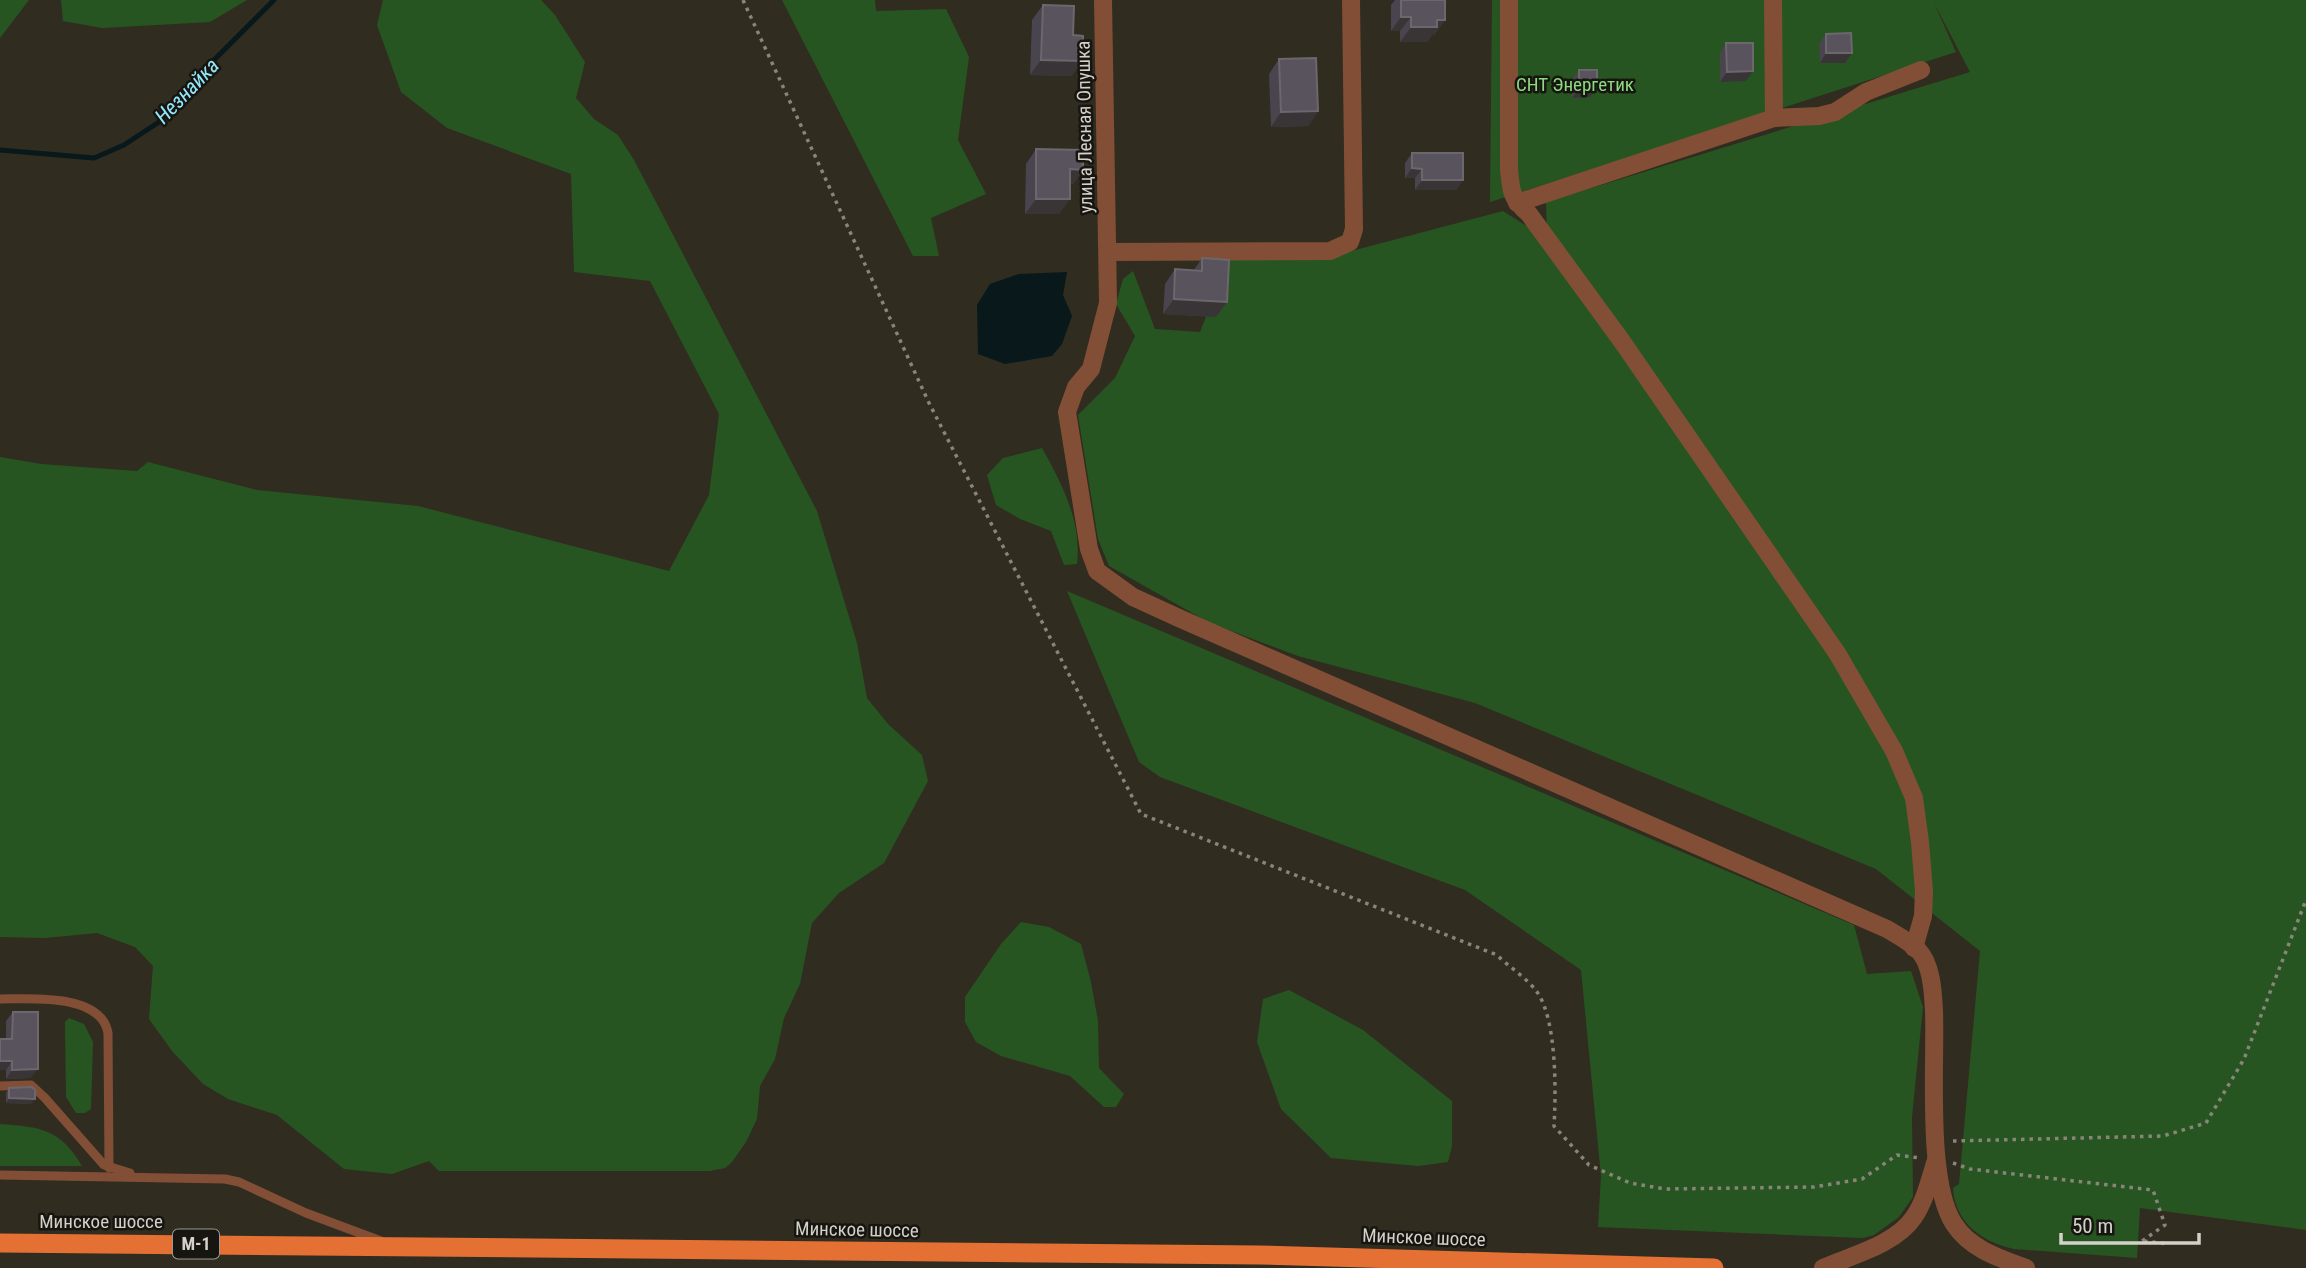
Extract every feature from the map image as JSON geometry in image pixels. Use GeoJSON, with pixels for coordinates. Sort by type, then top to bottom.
{"type":"FeatureCollection","features":[{"type":"Feature","properties":{"kind":"highway","name":"Минское шоссе"},"geometry":{"type":"LineString","coordinates":[[0,1243],[1259,1255],[1714,1268]]}},
{"type":"Feature","properties":{"kind":"street","name":"улица Лесная Опушка"},"geometry":{"type":"LineString","coordinates":[[1103,0],[1108,303],[1091,369],[1076,387],[1067,412],[1089,549],[1097,571],[1133,597],[1346,694],[1874,923],[1914,948]]}},
{"type":"Feature","properties":{"kind":"street"},"geometry":{"type":"LineString","coordinates":[[1108,252],[1330,251],[1350,242],[1354,229],[1350,0]]}},
{"type":"Feature","properties":{"kind":"street"},"geometry":{"type":"LineString","coordinates":[[1509,0],[1511,195],[1529,214],[1621,340],[1838,653],[1894,751],[1914,798],[1924,891],[1923,916],[1914,948],[1926,962],[1934,1005],[1936,1160],[1947,1210],[1959,1230],[1985,1252],[2026,1268]]}},
{"type":"Feature","properties":{"kind":"street"},"geometry":{"type":"LineString","coordinates":[[1773,0],[1773,118]]}},
{"type":"Feature","properties":{"kind":"street"},"geometry":{"type":"LineString","coordinates":[[1517,203],[1773,118],[1819,116],[1835,112],[1866,92],[1921,69]]}},
{"type":"Feature","properties":{"kind":"street"},"geometry":{"type":"LineString","coordinates":[[1823,1268],[1887,1240],[1907,1225],[1919,1208],[1936,1160]]}},
{"type":"Feature","properties":{"kind":"lane"},"geometry":{"type":"LineString","coordinates":[[0,999],[80,1004],[103,1018],[108,1033],[108,1168]]}},
{"type":"Feature","properties":{"kind":"lane"},"geometry":{"type":"LineString","coordinates":[[0,1086],[31,1084],[108,1168],[145,1177]]}},
{"type":"Feature","properties":{"kind":"lane"},"geometry":{"type":"LineString","coordinates":[[0,1175],[225,1179],[239,1182],[306,1213],[392,1245]]}},
{"type":"Feature","properties":{"kind":"path"},"geometry":{"type":"LineString","coordinates":[[743,0],[929,403],[1141,814],[1497,955],[1537,992],[1546,1012],[1556,1082],[1554,1126],[1589,1165],[1630,1183],[1665,1189],[1814,1187],[1862,1180],[1897,1155],[1961,1164],[1970,1169],[2153,1190],[2165,1225],[2142,1241],[2169,1244]]}},
{"type":"Feature","properties":{"kind":"path"},"geometry":{"type":"LineString","coordinates":[[1936,1160],[1954,1140],[2163,1136],[2206,1123],[2244,1059],[2306,900]]}},
{"type":"Feature","properties":{"kind":"green space"},"geometry":{"type":"Polygon","coordinates":[[[0,0],[29,0],[0,38],[0,0]]]}},
{"type":"Feature","properties":{"kind":"green space"},"geometry":{"type":"Polygon","coordinates":[[[61,0],[247,0],[210,22],[102,28],[63,21],[61,0]]]}},
{"type":"Feature","properties":{"kind":"green space"},"geometry":{"type":"Polygon","coordinates":[[[383,0],[541,0],[555,15],[585,62],[576,98],[594,119],[618,135],[634,160],[817,511],[857,643],[867,698],[888,724],[922,755],[928,781],[884,863],[839,893],[812,923],[800,984],[784,1018],[775,1059],[760,1086],[757,1119],[746,1142],[725,1168],[710,1171],[439,1171],[429,1161],[392,1174],[344,1169],[277,1115],[228,1099],[203,1084],[172,1051],[149,1019],[153,966],[135,947],[97,933],[45,938],[0,937],[0,457],[41,464],[137,471],[148,462],[257,490],[418,506],[669,571],[709,495],[719,414],[650,281],[574,272],[571,174],[447,128],[401,92],[377,25],[383,0]]]}},
{"type":"Feature","properties":{"kind":"green space"},"geometry":{"type":"Polygon","coordinates":[[[782,0],[875,0],[876,11],[946,9],[969,57],[958,140],[986,194],[931,218],[939,256],[913,256],[782,0]]]}},
{"type":"Feature","properties":{"kind":"green space","name":"СНТ Энергетик"},"geometry":{"type":"Polygon","coordinates":[[[1492,0],[2306,0],[2306,1230],[2140,1208],[2137,1258],[2014,1249],[1981,1236],[1972,1229],[1959,1211],[1953,1188],[1959,1184],[1980,951],[1876,869],[1475,703],[1298,656],[1210,623],[1109,566],[1098,539],[1078,415],[1115,378],[1135,336],[1116,304],[1123,279],[1133,271],[1155,329],[1200,332],[1229,259],[1325,258],[1503,211],[1547,239],[1546,202],[1970,72],[1934,3],[1956,52],[1490,202],[1492,0]]]}},
{"type":"Feature","properties":{"kind":"green space"},"geometry":{"type":"Polygon","coordinates":[[[1042,448],[1069,504],[1078,548],[1077,564],[1064,565],[1051,531],[1020,519],[996,505],[987,475],[1003,458],[1042,448]]]}},
{"type":"Feature","properties":{"kind":"green space"},"geometry":{"type":"Polygon","coordinates":[[[1067,591],[1854,925],[1867,974],[1911,971],[1923,1007],[1912,1117],[1913,1197],[1899,1217],[1874,1235],[1863,1238],[1598,1227],[1601,1176],[1581,970],[1465,890],[1160,777],[1139,762],[1067,591]]]}},
{"type":"Feature","properties":{"kind":"green space"},"geometry":{"type":"Polygon","coordinates":[[[1021,922],[1049,927],[1081,944],[1098,1021],[1099,1068],[1124,1094],[1116,1107],[1104,1107],[1070,1076],[1001,1056],[976,1042],[965,1022],[965,997],[1001,944],[1021,922]]]}},
{"type":"Feature","properties":{"kind":"green space"},"geometry":{"type":"Polygon","coordinates":[[[1289,990],[1363,1030],[1452,1101],[1452,1146],[1448,1162],[1418,1166],[1331,1158],[1281,1109],[1257,1042],[1263,999],[1289,990]]]}},
{"type":"Feature","properties":{"kind":"green space"},"geometry":{"type":"Polygon","coordinates":[[[69,1018],[84,1024],[93,1042],[91,1109],[85,1113],[76,1113],[66,1097],[65,1022],[69,1018]]]}},
{"type":"Feature","properties":{"kind":"green space"},"geometry":{"type":"Polygon","coordinates":[[[0,1124],[48,1132],[66,1144],[82,1166],[0,1166],[0,1124]]]}},
{"type":"Feature","properties":{"kind":"shaded area"},"geometry":{"type":"Polygon","coordinates":[[[1067,272],[1063,295],[1072,316],[1062,344],[1052,356],[1005,364],[978,354],[977,305],[990,284],[1019,274],[1067,272]]]}},
{"type":"Feature","properties":{"kind":"building"},"geometry":{"type":"Polygon","coordinates":[[[1401,0],[1445,0],[1445,20],[1437,20],[1437,27],[1411,27],[1411,17],[1401,17],[1401,0]]]}},
{"type":"Feature","properties":{"kind":"building"},"geometry":{"type":"Polygon","coordinates":[[[1043,5],[1074,6],[1073,35],[1083,36],[1083,61],[1041,60],[1043,5]]]}},
{"type":"Feature","properties":{"kind":"building"},"geometry":{"type":"Polygon","coordinates":[[[1851,33],[1852,53],[1826,53],[1826,34],[1851,33]]]}},
{"type":"Feature","properties":{"kind":"building"},"geometry":{"type":"Polygon","coordinates":[[[1726,43],[1753,43],[1753,71],[1727,72],[1726,43]]]}},
{"type":"Feature","properties":{"kind":"building"},"geometry":{"type":"Polygon","coordinates":[[[1316,58],[1318,111],[1281,112],[1279,59],[1316,58]]]}},
{"type":"Feature","properties":{"kind":"building"},"geometry":{"type":"Polygon","coordinates":[[[1579,70],[1597,70],[1597,87],[1579,88],[1579,70]]]}},
{"type":"Feature","properties":{"kind":"building"},"geometry":{"type":"Polygon","coordinates":[[[1036,149],[1083,150],[1083,170],[1070,169],[1070,199],[1036,199],[1036,149]]]}},
{"type":"Feature","properties":{"kind":"building"},"geometry":{"type":"Polygon","coordinates":[[[1412,153],[1463,153],[1463,180],[1422,180],[1422,169],[1412,168],[1412,153]]]}},
{"type":"Feature","properties":{"kind":"building"},"geometry":{"type":"Polygon","coordinates":[[[1202,258],[1229,260],[1227,302],[1174,299],[1175,269],[1202,271],[1202,258]]]}},
{"type":"Feature","properties":{"kind":"building"},"geometry":{"type":"Polygon","coordinates":[[[13,1012],[38,1012],[38,1069],[12,1070],[12,1061],[0,1061],[0,1039],[12,1039],[13,1012]]]}},
{"type":"Feature","properties":{"kind":"building"},"geometry":{"type":"Polygon","coordinates":[[[32,1087],[35,1090],[35,1099],[9,1098],[9,1088],[32,1087]]]}},
{"type":"Feature","properties":{"kind":"waterway","name":"Незнайка"},"geometry":{"type":"LineString","coordinates":[[0,150],[94,158],[124,145],[159,122],[214,60],[274,0]]}}]}
